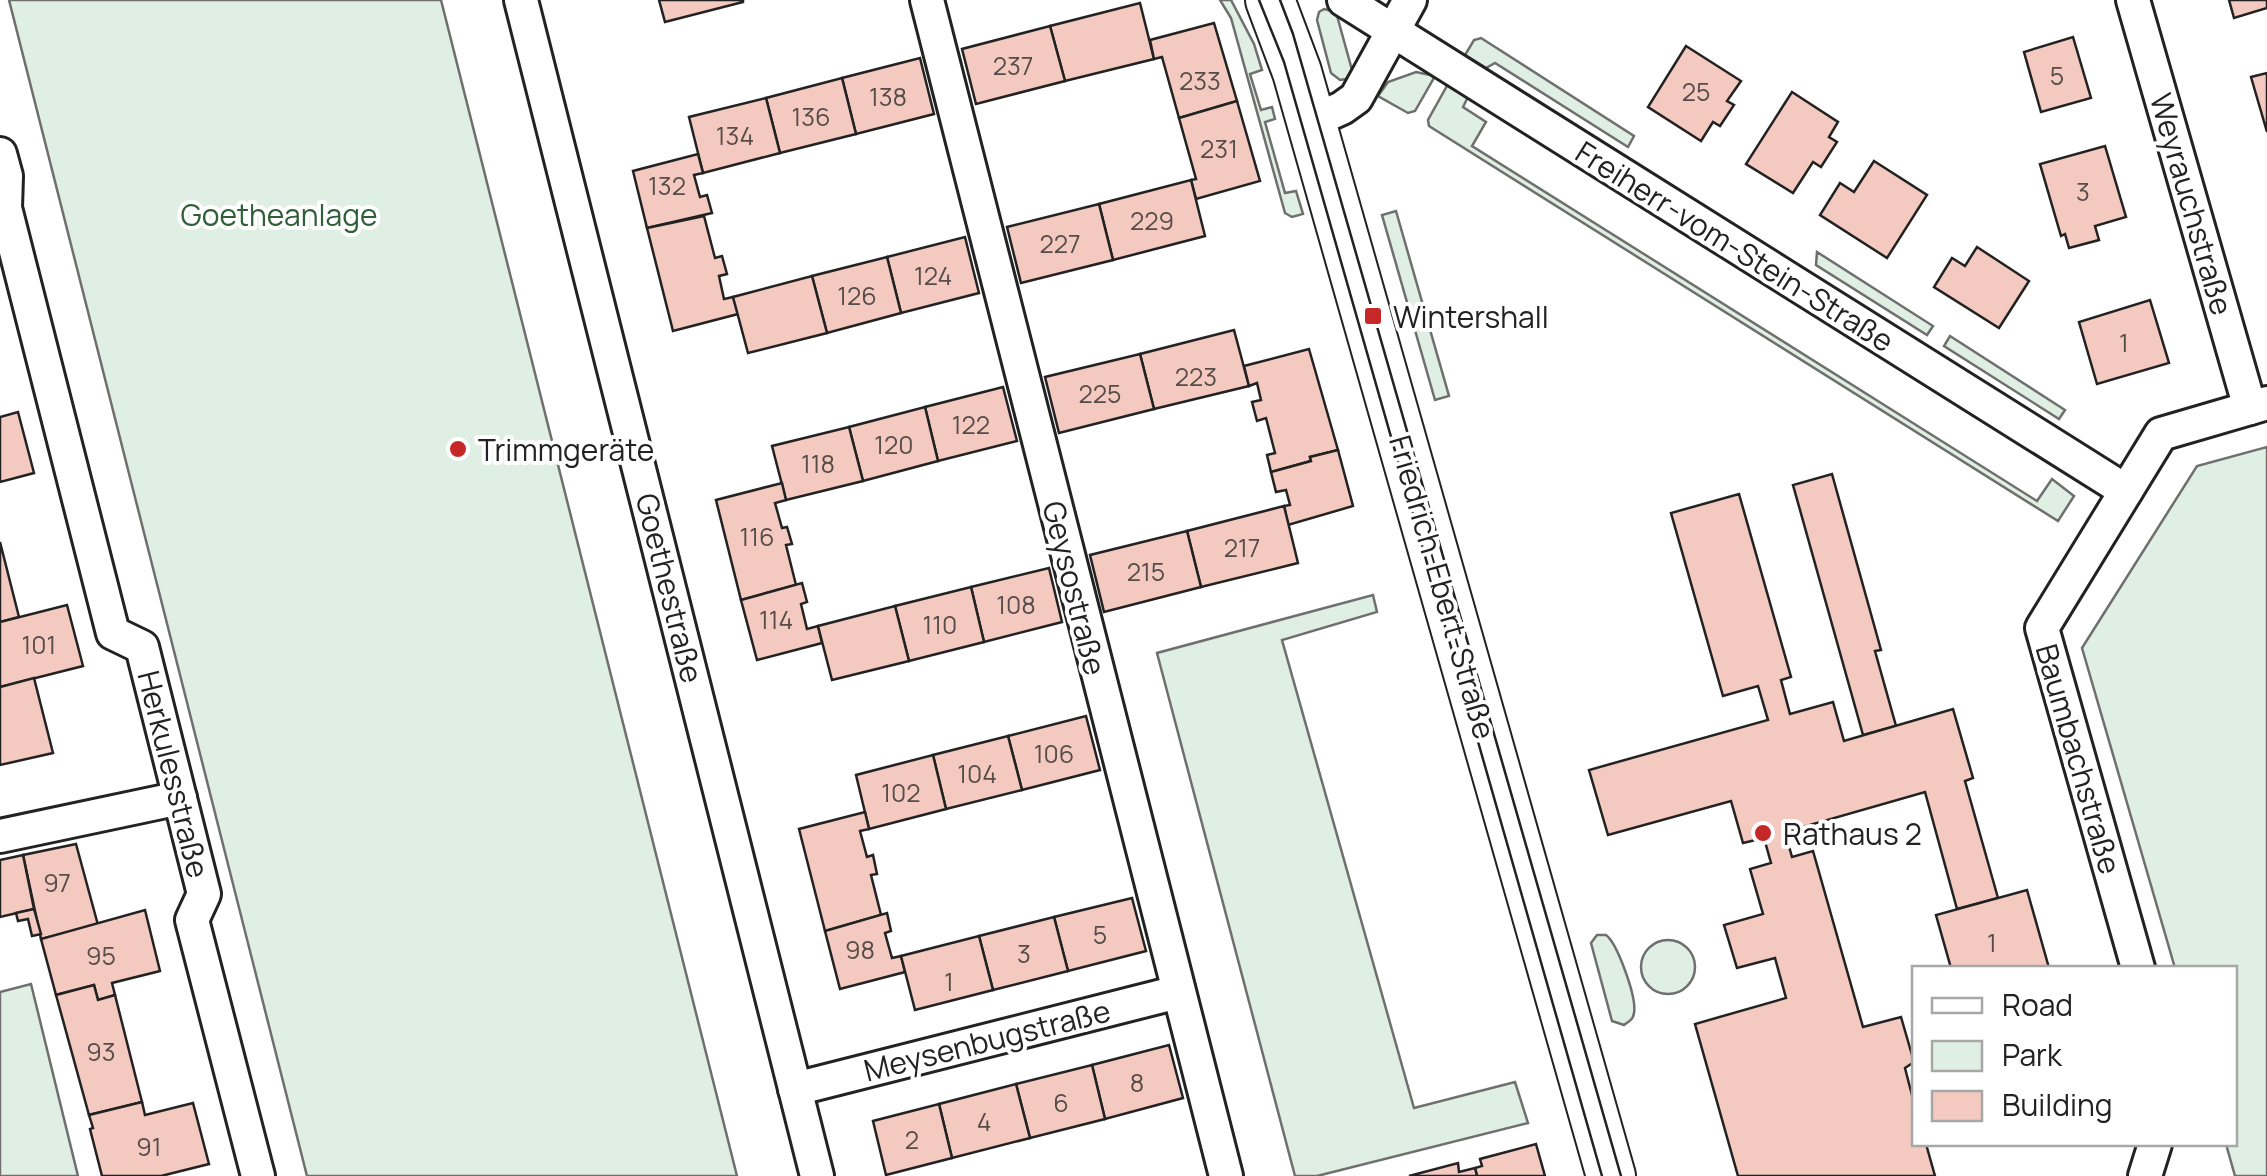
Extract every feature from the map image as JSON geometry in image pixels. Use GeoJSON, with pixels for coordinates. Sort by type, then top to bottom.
{"type":"FeatureCollection","features":[{"type":"Feature","properties":{"kind":"street","name":"Goethestraße"},"geometry":{"type":"LineString","coordinates":[[521,0],[817,1176]]}},
{"type":"Feature","properties":{"kind":"street","name":"Geysostraße"},"geometry":{"type":"LineString","coordinates":[[926,0],[1226,1176]]}},
{"type":"Feature","properties":{"kind":"street","name":"Friedrich-Ebert-Straße"},"geometry":{"type":"LineString","coordinates":[[1270,0],[1311,122],[1611,1176]]}},
{"type":"Feature","properties":{"kind":"street","name":"Freiherr-vom-Stein-Straße"},"geometry":{"type":"LineString","coordinates":[[1344,0],[2126,491]]}},
{"type":"Feature","properties":{"kind":"street"},"geometry":{"type":"LineString","coordinates":[[1311,122],[1356,98],[1410,0]]}},
{"type":"Feature","properties":{"kind":"street","name":"Weyrauchstraße"},"geometry":{"type":"LineString","coordinates":[[2133,0],[2258,406]]}},
{"type":"Feature","properties":{"kind":"street","name":"Herkulesstraße"},"geometry":{"type":"LineString","coordinates":[[0,154],[6,176],[5,208],[113,632],[142,646],[204,894],[192,920],[258,1176]]}},
{"type":"Feature","properties":{"kind":"street","name":"Baumbachstraße"},"geometry":{"type":"LineString","coordinates":[[2137,966],[2042,628],[2161,434],[2258,406]]}},
{"type":"Feature","properties":{"kind":"street"},"geometry":{"type":"LineString","coordinates":[[0,836],[180,798]]}},
{"type":"Feature","properties":{"kind":"street","name":"Meysenbugstraße"},"geometry":{"type":"LineString","coordinates":[[795,1089],[1178,992]]}},
{"type":"Feature","properties":{"kind":"street"},"geometry":{"type":"LineString","coordinates":[[2145,1176],[2155,1146]]}},
{"type":"Feature","properties":{"kind":"green space","name":"Goetheanlage"},"geometry":{"type":"Polygon","coordinates":[[[9,0],[441,0],[737,1176],[307,1176],[9,0]]]}},
{"type":"Feature","properties":{"kind":"green space"},"geometry":{"type":"Polygon","coordinates":[[[1220,0],[1231,0],[1254,44],[1262,70],[1250,74],[1261,110],[1272,107],[1275,119],[1265,122],[1285,193],[1296,191],[1303,214],[1292,217],[1285,213],[1231,18],[1220,0]]]}},
{"type":"Feature","properties":{"kind":"green space"},"geometry":{"type":"Polygon","coordinates":[[[1324,9],[1336,12],[1352,70],[1346,79],[1340,80],[1331,73],[1317,20],[1324,9]]]}},
{"type":"Feature","properties":{"kind":"green space"},"geometry":{"type":"Polygon","coordinates":[[[1481,38],[1634,136],[1628,147],[1495,63],[1486,68],[1465,55],[1474,40],[1481,38]]]}},
{"type":"Feature","properties":{"kind":"green space"},"geometry":{"type":"Polygon","coordinates":[[[1416,72],[1435,76],[1415,111],[1408,113],[1378,96],[1388,82],[1416,72]]]}},
{"type":"Feature","properties":{"kind":"green space"},"geometry":{"type":"Polygon","coordinates":[[[1448,84],[1468,97],[1463,107],[1486,122],[1472,146],[2037,501],[2052,479],[2074,496],[2058,521],[1429,126],[1428,120],[1448,84]]]}},
{"type":"Feature","properties":{"kind":"green space"},"geometry":{"type":"Polygon","coordinates":[[[1396,211],[1449,396],[1435,400],[1382,215],[1396,211]]]}},
{"type":"Feature","properties":{"kind":"green space"},"geometry":{"type":"Polygon","coordinates":[[[1817,252],[1933,326],[1927,335],[1816,265],[1817,252]]]}},
{"type":"Feature","properties":{"kind":"green space"},"geometry":{"type":"Polygon","coordinates":[[[1950,336],[2065,410],[2059,419],[1944,346],[1950,336]]]}},
{"type":"Feature","properties":{"kind":"green space"},"geometry":{"type":"Polygon","coordinates":[[[2267,447],[2267,1176],[2235,1176],[2227,1146],[2237,1146],[2237,966],[2174,966],[2082,648],[2197,466],[2267,447]]]}},
{"type":"Feature","properties":{"kind":"green space"},"geometry":{"type":"Polygon","coordinates":[[[1373,595],[1377,612],[1282,640],[1414,1108],[1515,1082],[1528,1123],[1317,1176],[1295,1176],[1157,653],[1373,595]]]}},
{"type":"Feature","properties":{"kind":"green space"},"geometry":{"type":"Polygon","coordinates":[[[1597,935],[1606,935],[1610,940],[1629,983],[1634,1013],[1624,1025],[1612,1021],[1591,943],[1597,935]]]}},
{"type":"Feature","properties":{"kind":"green space"},"geometry":{"type":"Polygon","coordinates":[[[1668,940],[1687,948],[1695,967],[1687,986],[1668,994],[1649,986],[1641,967],[1649,948],[1668,940]]]}},
{"type":"Feature","properties":{"kind":"green space"},"geometry":{"type":"Polygon","coordinates":[[[31,984],[78,1176],[0,1176],[0,992],[31,984]]]}},
{"type":"Feature","properties":{"kind":"building"},"geometry":{"type":"Polygon","coordinates":[[[659,0],[743,0],[743,2],[665,22],[659,0]]]}},
{"type":"Feature","properties":{"kind":"building"},"geometry":{"type":"Polygon","coordinates":[[[2229,0],[2267,0],[2267,8],[2234,18],[2229,0]]]}},
{"type":"Feature","properties":{"kind":"building"},"geometry":{"type":"Polygon","coordinates":[[[1140,3],[1154,59],[1065,81],[1050,26],[1140,3]]]}},
{"type":"Feature","properties":{"kind":"building"},"geometry":{"type":"Polygon","coordinates":[[[1214,23],[1237,101],[1179,118],[1162,57],[1154,59],[1150,40],[1214,23]]]}},
{"type":"Feature","properties":{"kind":"building"},"geometry":{"type":"Polygon","coordinates":[[[1050,26],[1065,81],[976,104],[962,49],[1050,26]]]}},
{"type":"Feature","properties":{"kind":"building"},"geometry":{"type":"Polygon","coordinates":[[[2073,37],[2091,98],[2041,112],[2024,52],[2073,37]]]}},
{"type":"Feature","properties":{"kind":"building"},"geometry":{"type":"Polygon","coordinates":[[[1686,46],[1741,81],[1727,101],[1734,105],[1720,126],[1713,122],[1701,141],[1648,107],[1686,46]]]}},
{"type":"Feature","properties":{"kind":"building"},"geometry":{"type":"Polygon","coordinates":[[[920,58],[934,114],[856,134],[842,78],[920,58]]]}},
{"type":"Feature","properties":{"kind":"building"},"geometry":{"type":"Polygon","coordinates":[[[2267,73],[2267,132],[2251,77],[2267,73]]]}},
{"type":"Feature","properties":{"kind":"building"},"geometry":{"type":"Polygon","coordinates":[[[842,78],[856,134],[780,153],[766,98],[842,78]]]}},
{"type":"Feature","properties":{"kind":"building"},"geometry":{"type":"Polygon","coordinates":[[[1792,92],[1838,122],[1829,137],[1837,142],[1821,167],[1813,162],[1793,193],[1746,164],[1792,92]]]}},
{"type":"Feature","properties":{"kind":"building"},"geometry":{"type":"Polygon","coordinates":[[[766,98],[780,153],[703,173],[689,117],[766,98]]]}},
{"type":"Feature","properties":{"kind":"building"},"geometry":{"type":"Polygon","coordinates":[[[1237,101],[1260,181],[1196,199],[1191,180],[1196,179],[1179,118],[1237,101]]]}},
{"type":"Feature","properties":{"kind":"building"},"geometry":{"type":"Polygon","coordinates":[[[2105,146],[2126,217],[2095,226],[2099,240],[2069,248],[2065,234],[2061,236],[2040,164],[2105,146]]]}},
{"type":"Feature","properties":{"kind":"building"},"geometry":{"type":"Polygon","coordinates":[[[698,154],[703,173],[694,175],[700,197],[707,195],[712,213],[647,228],[633,171],[698,154]]]}},
{"type":"Feature","properties":{"kind":"building"},"geometry":{"type":"Polygon","coordinates":[[[1874,161],[1927,195],[1887,258],[1820,215],[1840,183],[1854,192],[1874,161]]]}},
{"type":"Feature","properties":{"kind":"building"},"geometry":{"type":"Polygon","coordinates":[[[1191,180],[1205,236],[1113,260],[1099,204],[1191,180]]]}},
{"type":"Feature","properties":{"kind":"building"},"geometry":{"type":"Polygon","coordinates":[[[1099,204],[1113,260],[1021,283],[1007,227],[1099,204]]]}},
{"type":"Feature","properties":{"kind":"building"},"geometry":{"type":"Polygon","coordinates":[[[704,216],[715,258],[722,256],[727,274],[719,276],[724,299],[733,297],[738,314],[673,331],[647,228],[704,216]]]}},
{"type":"Feature","properties":{"kind":"building"},"geometry":{"type":"Polygon","coordinates":[[[965,237],[979,293],[901,313],[887,257],[965,237]]]}},
{"type":"Feature","properties":{"kind":"building"},"geometry":{"type":"Polygon","coordinates":[[[1977,247],[2029,281],[1999,328],[1934,287],[1952,258],[1965,266],[1977,247]]]}},
{"type":"Feature","properties":{"kind":"building"},"geometry":{"type":"Polygon","coordinates":[[[887,257],[901,313],[827,333],[812,276],[887,257]]]}},
{"type":"Feature","properties":{"kind":"building"},"geometry":{"type":"Polygon","coordinates":[[[812,276],[827,333],[748,353],[733,297],[812,276]]]}},
{"type":"Feature","properties":{"kind":"building"},"geometry":{"type":"Polygon","coordinates":[[[2150,300],[2169,363],[2097,384],[2079,322],[2150,300]]]}},
{"type":"Feature","properties":{"kind":"building"},"geometry":{"type":"Polygon","coordinates":[[[1234,330],[1249,386],[1154,409],[1140,354],[1234,330]]]}},
{"type":"Feature","properties":{"kind":"building"},"geometry":{"type":"Polygon","coordinates":[[[1309,349],[1338,450],[1271,472],[1267,455],[1275,453],[1266,418],[1257,421],[1252,402],[1261,400],[1257,383],[1249,386],[1244,366],[1309,349]]]}},
{"type":"Feature","properties":{"kind":"building"},"geometry":{"type":"Polygon","coordinates":[[[1140,354],[1154,409],[1059,433],[1045,377],[1140,354]]]}},
{"type":"Feature","properties":{"kind":"building"},"geometry":{"type":"Polygon","coordinates":[[[1003,387],[1017,441],[938,461],[925,407],[1003,387]]]}},
{"type":"Feature","properties":{"kind":"building"},"geometry":{"type":"Polygon","coordinates":[[[925,407],[938,461],[863,481],[849,427],[925,407]]]}},
{"type":"Feature","properties":{"kind":"building"},"geometry":{"type":"Polygon","coordinates":[[[18,412],[34,473],[0,482],[0,417],[18,412]]]}},
{"type":"Feature","properties":{"kind":"building"},"geometry":{"type":"Polygon","coordinates":[[[849,427],[863,481],[786,500],[772,446],[849,427]]]}},
{"type":"Feature","properties":{"kind":"building"},"geometry":{"type":"Polygon","coordinates":[[[1338,450],[1353,506],[1288,525],[1284,506],[1290,505],[1286,490],[1276,492],[1271,472],[1338,450]]]}},
{"type":"Feature","properties":{"kind":"building"},"geometry":{"type":"Polygon","coordinates":[[[1832,474],[1881,650],[1875,651],[1896,726],[1863,735],[1793,485],[1832,474]]]}},
{"type":"Feature","properties":{"kind":"building"},"geometry":{"type":"Polygon","coordinates":[[[782,483],[786,500],[775,503],[782,528],[787,527],[792,544],[786,545],[796,585],[741,600],[716,500],[782,483]]]}},
{"type":"Feature","properties":{"kind":"building","name":"Rathaus 2"},"geometry":{"type":"Polygon","coordinates":[[[1739,494],[1791,677],[1781,680],[1790,714],[1833,702],[1844,741],[1953,709],[1973,778],[1965,781],[1998,898],[1957,909],[1925,792],[1785,832],[1792,857],[1813,851],[1863,1027],[1901,1017],[1912,1055],[1912,1063],[1905,1068],[1912,1095],[1912,1146],[1927,1146],[1935,1176],[1738,1176],[1695,1024],[1786,998],[1775,958],[1737,968],[1724,925],[1763,914],[1750,869],[1771,863],[1764,838],[1743,843],[1731,801],[1608,835],[1589,770],[1768,720],[1758,686],[1723,696],[1671,513],[1739,494]]]}},
{"type":"Feature","properties":{"kind":"building"},"geometry":{"type":"Polygon","coordinates":[[[1284,506],[1298,563],[1201,587],[1187,531],[1284,506]]]}},
{"type":"Feature","properties":{"kind":"building"},"geometry":{"type":"Polygon","coordinates":[[[1187,531],[1201,587],[1104,612],[1090,555],[1187,531]]]}},
{"type":"Feature","properties":{"kind":"building"},"geometry":{"type":"Polygon","coordinates":[[[0,542],[19,617],[0,622],[0,542]]]}},
{"type":"Feature","properties":{"kind":"building"},"geometry":{"type":"Polygon","coordinates":[[[1049,568],[1062,622],[984,642],[971,587],[1049,568]]]}},
{"type":"Feature","properties":{"kind":"building"},"geometry":{"type":"Polygon","coordinates":[[[802,583],[807,602],[801,604],[807,629],[818,626],[822,643],[757,660],[741,600],[802,583]]]}},
{"type":"Feature","properties":{"kind":"building"},"geometry":{"type":"Polygon","coordinates":[[[971,587],[984,642],[909,661],[895,606],[971,587]]]}},
{"type":"Feature","properties":{"kind":"building"},"geometry":{"type":"Polygon","coordinates":[[[67,605],[83,666],[0,687],[0,622],[67,605]]]}},
{"type":"Feature","properties":{"kind":"building"},"geometry":{"type":"Polygon","coordinates":[[[895,606],[909,661],[832,680],[818,626],[895,606]]]}},
{"type":"Feature","properties":{"kind":"building"},"geometry":{"type":"Polygon","coordinates":[[[34,678],[53,753],[0,765],[0,687],[34,678]]]}},
{"type":"Feature","properties":{"kind":"building"},"geometry":{"type":"Polygon","coordinates":[[[1086,716],[1100,770],[1022,790],[1008,736],[1086,716]]]}},
{"type":"Feature","properties":{"kind":"building"},"geometry":{"type":"Polygon","coordinates":[[[1008,736],[1022,790],[946,809],[933,755],[1008,736]]]}},
{"type":"Feature","properties":{"kind":"building"},"geometry":{"type":"Polygon","coordinates":[[[933,755],[946,809],[869,829],[856,775],[933,755]]]}},
{"type":"Feature","properties":{"kind":"building"},"geometry":{"type":"Polygon","coordinates":[[[865,812],[869,829],[860,831],[867,857],[873,855],[877,874],[871,875],[881,915],[825,931],[799,829],[865,812]]]}},
{"type":"Feature","properties":{"kind":"building"},"geometry":{"type":"Polygon","coordinates":[[[76,844],[98,925],[41,939],[23,855],[76,844]]]}},
{"type":"Feature","properties":{"kind":"building"},"geometry":{"type":"Polygon","coordinates":[[[23,855],[34,909],[0,917],[0,860],[23,855]]]}},
{"type":"Feature","properties":{"kind":"building"},"geometry":{"type":"Polygon","coordinates":[[[2027,890],[2048,966],[1950,966],[1936,915],[2027,890]]]}},
{"type":"Feature","properties":{"kind":"building"},"geometry":{"type":"Polygon","coordinates":[[[1132,898],[1146,951],[1068,971],[1054,917],[1132,898]]]}},
{"type":"Feature","properties":{"kind":"building"},"geometry":{"type":"Polygon","coordinates":[[[34,909],[41,934],[32,936],[28,919],[18,921],[16,913],[34,909]]]}},
{"type":"Feature","properties":{"kind":"building"},"geometry":{"type":"Polygon","coordinates":[[[145,910],[160,971],[112,983],[115,995],[98,1000],[94,985],[56,995],[41,939],[145,910]]]}},
{"type":"Feature","properties":{"kind":"building"},"geometry":{"type":"Polygon","coordinates":[[[887,913],[891,931],[885,933],[892,958],[901,956],[905,972],[840,989],[825,931],[887,913]]]}},
{"type":"Feature","properties":{"kind":"building"},"geometry":{"type":"Polygon","coordinates":[[[1054,917],[1068,971],[993,990],[979,936],[1054,917]]]}},
{"type":"Feature","properties":{"kind":"building"},"geometry":{"type":"Polygon","coordinates":[[[979,936],[993,990],[915,1010],[901,956],[979,936]]]}},
{"type":"Feature","properties":{"kind":"building"},"geometry":{"type":"Polygon","coordinates":[[[94,985],[98,1000],[115,995],[142,1102],[89,1115],[56,995],[94,985]]]}},
{"type":"Feature","properties":{"kind":"building"},"geometry":{"type":"Polygon","coordinates":[[[1169,1045],[1183,1098],[1105,1119],[1092,1065],[1169,1045]]]}},
{"type":"Feature","properties":{"kind":"building"},"geometry":{"type":"Polygon","coordinates":[[[1092,1065],[1105,1119],[1030,1138],[1016,1084],[1092,1065]]]}},
{"type":"Feature","properties":{"kind":"building"},"geometry":{"type":"Polygon","coordinates":[[[1016,1084],[1030,1138],[952,1158],[939,1104],[1016,1084]]]}},
{"type":"Feature","properties":{"kind":"building"},"geometry":{"type":"Polygon","coordinates":[[[142,1102],[145,1115],[193,1103],[209,1164],[161,1176],[102,1176],[89,1115],[142,1102]]]}},
{"type":"Feature","properties":{"kind":"building"},"geometry":{"type":"Polygon","coordinates":[[[939,1104],[952,1158],[886,1175],[873,1121],[939,1104]]]}},
{"type":"Feature","properties":{"kind":"building"},"geometry":{"type":"Polygon","coordinates":[[[1536,1144],[1545,1176],[1477,1176],[1475,1168],[1482,1166],[1480,1159],[1536,1144]]]}},
{"type":"Feature","properties":{"kind":"building"},"geometry":{"type":"Polygon","coordinates":[[[1458,1163],[1459,1172],[1475,1168],[1477,1176],[1409,1176],[1458,1163]]]}},
{"type":"Feature","properties":{"kind":"tram line"},"geometry":{"type":"LineString","coordinates":[[1259,0],[1284,62],[1602,1176]]}},
{"type":"Feature","properties":{"kind":"tram line"},"geometry":{"type":"LineString","coordinates":[[1280,0],[1293,34],[1621,1176]]}},
{"type":"Feature","properties":{"kind":"place","name":"Wintershall"},"geometry":{"type":"Point","coordinates":[1373,316]}},
{"type":"Feature","properties":{"kind":"place","name":"Trimmgeräte"},"geometry":{"type":"Point","coordinates":[458,449]}},
{"type":"Feature","properties":{"kind":"place","name":"Rathaus 2"},"geometry":{"type":"Point","coordinates":[1763,833]}}]}
